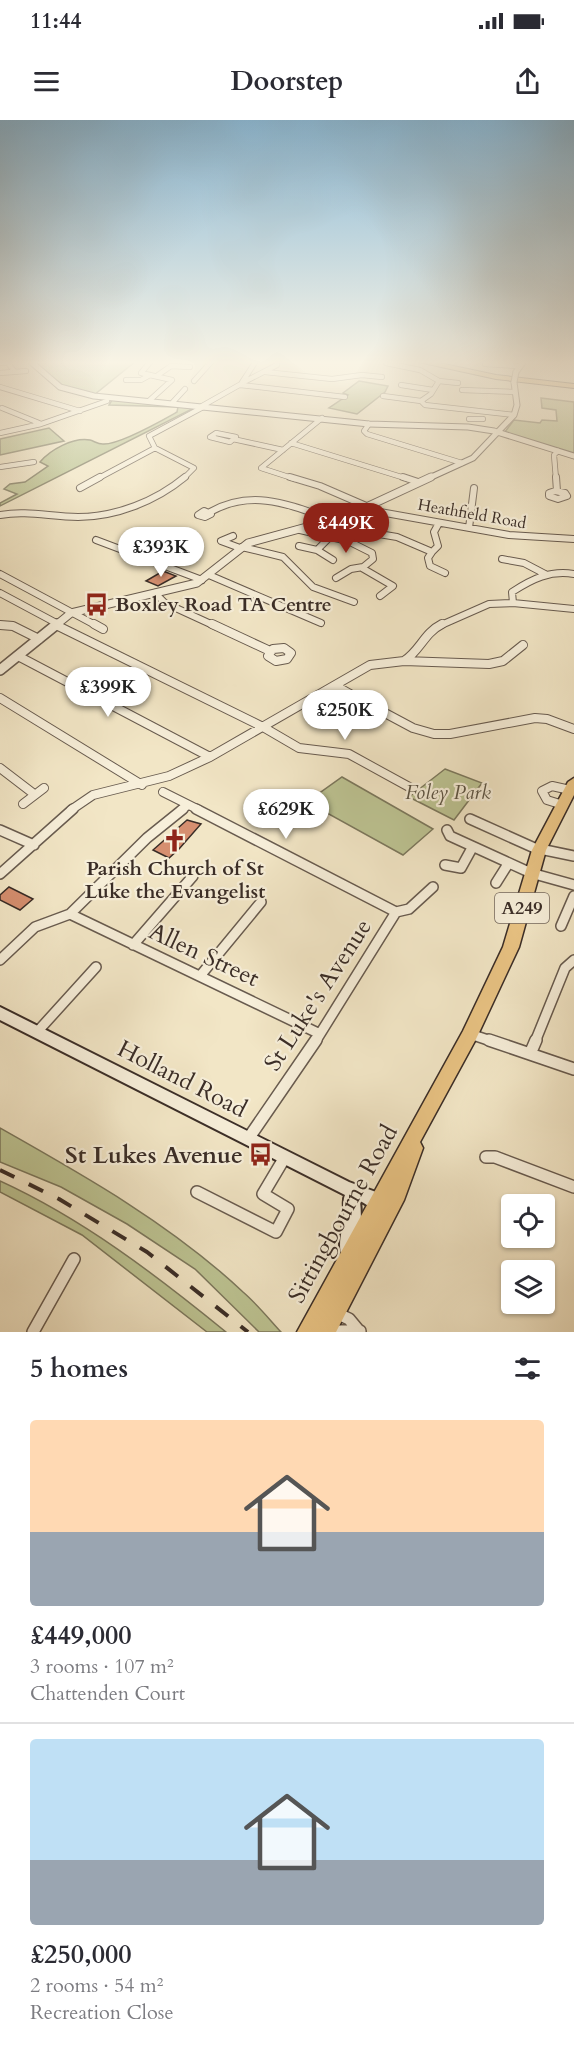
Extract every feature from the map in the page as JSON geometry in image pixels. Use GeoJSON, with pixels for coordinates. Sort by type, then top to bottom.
{"type":"FeatureCollection","features":[{"type":"Feature","properties":{"kind":"highway","name":"Sittingbourne Road"},"geometry":{"type":"LineString","coordinates":[[322,1325],[346,1260],[379,1208],[397,1194],[423,1121],[470,1034],[511,947],[539,849],[572,786]]}},
{"type":"Feature","properties":{"kind":"highway","name":"Sittingbourne Road"},"geometry":{"type":"LineString","coordinates":[[322,1325],[379,1208]]}},
{"type":"Feature","properties":{"kind":"main road","name":"Holland Road"},"geometry":{"type":"LineString","coordinates":[[0,1012],[285,1157],[347,1194],[379,1208]]}},
{"type":"Feature","properties":{"kind":"main road"},"geometry":{"type":"LineString","coordinates":[[346,1260],[352,1215],[347,1194]]}},
{"type":"Feature","properties":{"kind":"street"},"geometry":{"type":"LineString","coordinates":[[25,418],[41,424]]}},
{"type":"Feature","properties":{"kind":"street"},"geometry":{"type":"LineString","coordinates":[[31,420],[39,418]]}},
{"type":"Feature","properties":{"kind":"street"},"geometry":{"type":"LineString","coordinates":[[0,433],[60,418]]}},
{"type":"Feature","properties":{"kind":"street"},"geometry":{"type":"LineString","coordinates":[[0,515],[30,511],[92,516],[146,501],[189,474],[194,468],[155,448],[149,436],[183,418]]}},
{"type":"Feature","properties":{"kind":"street"},"geometry":{"type":"LineString","coordinates":[[318,418],[369,424],[462,426],[498,433],[574,456]]}},
{"type":"Feature","properties":{"kind":"street"},"geometry":{"type":"LineString","coordinates":[[233,440],[283,450],[322,418]]}},
{"type":"Feature","properties":{"kind":"street"},"geometry":{"type":"LineString","coordinates":[[470,419],[484,421],[485,418]]}},
{"type":"Feature","properties":{"kind":"street"},"geometry":{"type":"LineString","coordinates":[[0,670],[71,614],[110,602],[176,590],[206,578],[248,543],[333,520],[366,507],[479,454],[512,418]]}},
{"type":"Feature","properties":{"kind":"street"},"geometry":{"type":"LineString","coordinates":[[369,424],[364,431],[367,434],[462,463]]}},
{"type":"Feature","properties":{"kind":"street"},"geometry":{"type":"LineString","coordinates":[[291,443],[418,482]]}},
{"type":"Feature","properties":{"kind":"street"},"geometry":{"type":"LineString","coordinates":[[80,488],[155,448]]}},
{"type":"Feature","properties":{"kind":"street","name":"Heathfield Road"},"geometry":{"type":"LineString","coordinates":[[283,450],[261,468],[320,486],[366,507],[469,528],[528,537],[574,539]]}},
{"type":"Feature","properties":{"kind":"street"},"geometry":{"type":"LineString","coordinates":[[557,491],[554,455],[558,451]]}},
{"type":"Feature","properties":{"kind":"street"},"geometry":{"type":"LineString","coordinates":[[0,467],[34,462]]}},
{"type":"Feature","properties":{"kind":"street"},"geometry":{"type":"LineString","coordinates":[[469,528],[474,488]]}},
{"type":"Feature","properties":{"kind":"street"},"geometry":{"type":"LineString","coordinates":[[210,512],[227,503],[245,499],[258,500],[333,520]]}},
{"type":"Feature","properties":{"kind":"street"},"geometry":{"type":"LineString","coordinates":[[439,523],[434,532],[438,546],[428,558],[430,566],[445,573]]}},
{"type":"Feature","properties":{"kind":"street"},"geometry":{"type":"LineString","coordinates":[[372,527],[373,533],[397,537],[432,552]]}},
{"type":"Feature","properties":{"kind":"street"},"geometry":{"type":"LineString","coordinates":[[300,530],[357,545],[372,553],[373,559],[363,567],[351,568],[336,578]]}},
{"type":"Feature","properties":{"kind":"street"},"geometry":{"type":"LineString","coordinates":[[233,536],[221,541],[241,548],[280,555],[295,566],[299,576],[314,588],[354,602]]}},
{"type":"Feature","properties":{"kind":"street"},"geometry":{"type":"LineString","coordinates":[[317,550],[330,537]]}},
{"type":"Feature","properties":{"kind":"street"},"geometry":{"type":"LineString","coordinates":[[96,540],[206,578],[321,622]]}},
{"type":"Feature","properties":{"kind":"street"},"geometry":{"type":"LineString","coordinates":[[357,545],[368,541]]}},
{"type":"Feature","properties":{"kind":"street"},"geometry":{"type":"LineString","coordinates":[[299,546],[317,550],[333,560]]}},
{"type":"Feature","properties":{"kind":"street"},"geometry":{"type":"LineString","coordinates":[[502,559],[524,563],[545,574]]}},
{"type":"Feature","properties":{"kind":"street"},"geometry":{"type":"LineString","coordinates":[[363,567],[364,571],[393,586],[380,596]]}},
{"type":"Feature","properties":{"kind":"street"},"geometry":{"type":"LineString","coordinates":[[513,603],[512,592],[545,574],[556,572],[574,574]]}},
{"type":"Feature","properties":{"kind":"street"},"geometry":{"type":"LineString","coordinates":[[0,574],[71,614],[103,629]]}},
{"type":"Feature","properties":{"kind":"street"},"geometry":{"type":"LineString","coordinates":[[0,593],[263,727],[299,748],[349,754],[411,788]]}},
{"type":"Feature","properties":{"kind":"street"},"geometry":{"type":"LineString","coordinates":[[155,593],[165,603],[270,651]]}},
{"type":"Feature","properties":{"kind":"street"},"geometry":{"type":"LineString","coordinates":[[404,661],[418,650],[426,634],[431,630],[477,607],[513,603],[574,609]]}},
{"type":"Feature","properties":{"kind":"street"},"geometry":{"type":"LineString","coordinates":[[0,625],[13,627],[39,639]]}},
{"type":"Feature","properties":{"kind":"street"},"geometry":{"type":"LineString","coordinates":[[0,874],[74,808],[93,795],[142,785],[169,776],[210,757],[370,665],[404,661],[489,664],[503,661],[523,645]]}},
{"type":"Feature","properties":{"kind":"street"},"geometry":{"type":"LineString","coordinates":[[18,656],[210,757]]}},
{"type":"Feature","properties":{"kind":"street"},"geometry":{"type":"LineString","coordinates":[[336,686],[413,728],[434,734],[450,734],[535,718],[547,719],[574,729]]}},
{"type":"Feature","properties":{"kind":"street"},"geometry":{"type":"LineString","coordinates":[[0,698],[142,785]]}},
{"type":"Feature","properties":{"kind":"street"},"geometry":{"type":"LineString","coordinates":[[312,699],[370,705]]}},
{"type":"Feature","properties":{"kind":"street"},"geometry":{"type":"LineString","coordinates":[[242,737],[255,723]]}},
{"type":"Feature","properties":{"kind":"street"},"geometry":{"type":"LineString","coordinates":[[0,768],[34,794]]}},
{"type":"Feature","properties":{"kind":"street"},"geometry":{"type":"LineString","coordinates":[[563,805],[547,800],[542,791],[546,787],[572,786]]}},
{"type":"Feature","properties":{"kind":"street"},"geometry":{"type":"LineString","coordinates":[[23,804],[44,788]]}},
{"type":"Feature","properties":{"kind":"street"},"geometry":{"type":"LineString","coordinates":[[163,792],[396,912]]}},
{"type":"Feature","properties":{"kind":"street"},"geometry":{"type":"LineString","coordinates":[[0,960],[34,927],[70,915],[147,838],[188,805]]}},
{"type":"Feature","properties":{"kind":"street"},"geometry":{"type":"LineString","coordinates":[[470,819],[539,849],[574,856]]}},
{"type":"Feature","properties":{"kind":"street"},"geometry":{"type":"LineString","coordinates":[[0,830],[34,845]]}},
{"type":"Feature","properties":{"kind":"street"},"geometry":{"type":"LineString","coordinates":[[447,830],[450,836],[508,864],[574,885]]}},
{"type":"Feature","properties":{"kind":"street"},"geometry":{"type":"LineString","coordinates":[[445,865],[461,868],[472,848]]}},
{"type":"Feature","properties":{"kind":"street"},"geometry":{"type":"LineString","coordinates":[[496,883],[508,864]]}},
{"type":"Feature","properties":{"kind":"street"},"geometry":{"type":"LineString","coordinates":[[133,945],[193,876]]}},
{"type":"Feature","properties":{"kind":"street","name":"St Luke's Avenue"},"geometry":{"type":"LineString","coordinates":[[248,1139],[320,1034],[396,912],[409,909],[433,886]]}},
{"type":"Feature","properties":{"kind":"street"},"geometry":{"type":"LineString","coordinates":[[561,927],[574,896]]}},
{"type":"Feature","properties":{"kind":"street"},"geometry":{"type":"LineString","coordinates":[[200,976],[261,902]]}},
{"type":"Feature","properties":{"kind":"street","name":"Allen Street"},"geometry":{"type":"LineString","coordinates":[[70,915],[320,1034]]}},
{"type":"Feature","properties":{"kind":"street"},"geometry":{"type":"LineString","coordinates":[[530,1054],[557,993],[565,968],[574,960]]}},
{"type":"Feature","properties":{"kind":"street"},"geometry":{"type":"LineString","coordinates":[[38,1031],[96,967]]}},
{"type":"Feature","properties":{"kind":"street"},"geometry":{"type":"LineString","coordinates":[[470,1034],[574,1068]]}},
{"type":"Feature","properties":{"kind":"street"},"geometry":{"type":"LineString","coordinates":[[197,1192],[276,1232],[288,1209],[262,1194],[285,1157]]}},
{"type":"Feature","properties":{"kind":"street"},"geometry":{"type":"LineString","coordinates":[[486,1157],[495,1157],[574,1187]]}},
{"type":"Feature","properties":{"kind":"street"},"geometry":{"type":"LineString","coordinates":[[33,1332],[74,1259]]}},
{"type":"Feature","properties":{"kind":"street"},"geometry":{"type":"LineString","coordinates":[[322,1325],[350,1319],[360,1332]]}},
{"type":"Feature","properties":{"kind":"street"},"geometry":{"type":"LineString","coordinates":[[322,1325],[360,1332]]}},
{"type":"Feature","properties":{"kind":"green space"},"geometry":{"type":"Polygon","coordinates":[[[166,418],[175,418],[0,506],[0,503],[17,494],[4,489],[10,484],[25,482],[48,466],[40,462],[69,442],[90,440],[102,444],[111,443],[166,418]]]}},
{"type":"Feature","properties":{"kind":"green space"},"geometry":{"type":"Polygon","coordinates":[[[557,418],[574,418],[574,455],[504,433],[514,420],[540,423],[542,420],[557,421],[557,418]]]}},
{"type":"Feature","properties":{"kind":"green space"},"geometry":{"type":"Polygon","coordinates":[[[49,428],[64,441],[0,455],[0,439],[49,428]]]}},
{"type":"Feature","properties":{"kind":"green space","name":"Foley Park"},"geometry":{"type":"Polygon","coordinates":[[[445,769],[482,783],[454,820],[409,797],[445,769]]]}},
{"type":"Feature","properties":{"kind":"green space"},"geometry":{"type":"Polygon","coordinates":[[[342,777],[433,829],[403,855],[307,802],[342,777]]]}},
{"type":"Feature","properties":{"kind":"green space"},"geometry":{"type":"Polygon","coordinates":[[[0,1128],[96,1183],[157,1223],[216,1268],[281,1332],[259,1332],[195,1269],[127,1224],[61,1187],[0,1162],[0,1128]]]}},
{"type":"Feature","properties":{"kind":"green space"},"geometry":{"type":"Polygon","coordinates":[[[0,1181],[90,1230],[226,1332],[207,1332],[82,1235],[0,1192],[0,1181]]]}},
{"type":"Feature","properties":{"kind":"building"},"geometry":{"type":"Polygon","coordinates":[[[163,571],[176,576],[158,586],[146,581],[163,571]]]}},
{"type":"Feature","properties":{"kind":"building","name":"Parish Church of St Luke the Evangelist"},"geometry":{"type":"Polygon","coordinates":[[[187,820],[201,824],[169,858],[153,850],[187,820]]]}},
{"type":"Feature","properties":{"kind":"building"},"geometry":{"type":"Polygon","coordinates":[[[9,887],[33,899],[20,910],[0,900],[0,895],[9,887]]]}},
{"type":"Feature","properties":{"kind":"railway"},"geometry":{"type":"LineString","coordinates":[[0,1170],[59,1199],[147,1252],[248,1332]]}},
{"type":"Feature","properties":{"kind":"place","name":"Boxley Road TA Centre"},"geometry":{"type":"Point","coordinates":[97,604]}},
{"type":"Feature","properties":{"kind":"place","name":"Parish Church of St Luke the Evangelist"},"geometry":{"type":"Point","coordinates":[175,840]}},
{"type":"Feature","properties":{"kind":"place","name":"St Lukes Avenue"},"geometry":{"type":"Point","coordinates":[261,1155]}}]}
